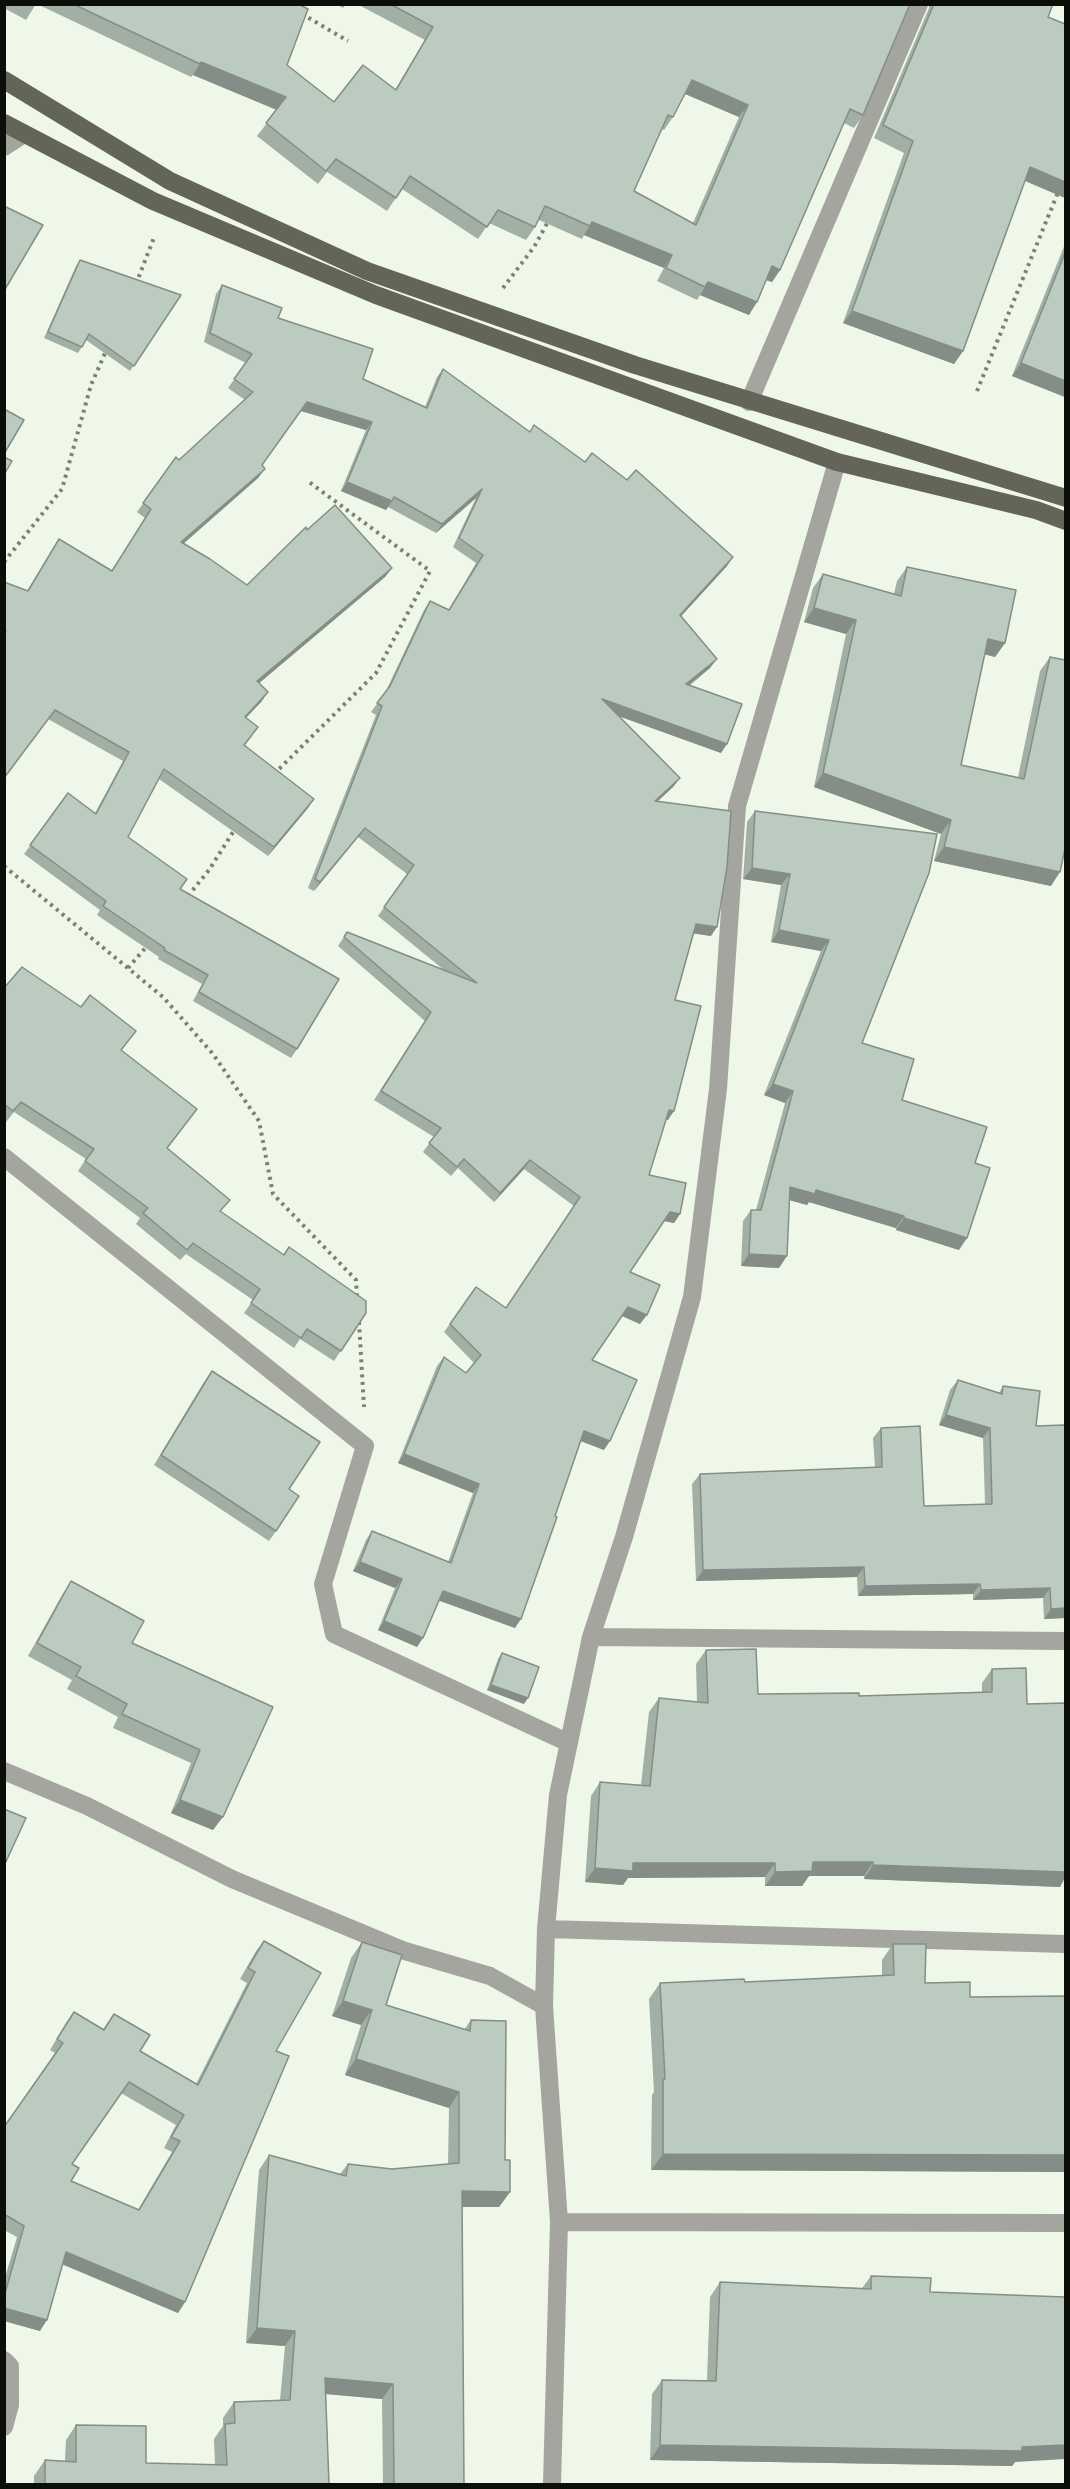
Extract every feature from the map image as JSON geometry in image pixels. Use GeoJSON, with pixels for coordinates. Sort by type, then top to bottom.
{"type":"FeatureCollection","features":[{"type":"Feature","properties":{"kind":"main road"},"geometry":{"type":"LineString","coordinates":[[4,80],[170,181],[367,271],[748,402],[1065,498]]}},
{"type":"Feature","properties":{"kind":"main road"},"geometry":{"type":"LineString","coordinates":[[4,123],[166,207],[376,295],[837,462],[1036,510],[1065,521]]}},
{"type":"Feature","properties":{"kind":"street"},"geometry":{"type":"LineString","coordinates":[[748,402],[919,4]]}},
{"type":"Feature","properties":{"kind":"street"},"geometry":{"type":"LineString","coordinates":[[4,147],[24,134]]}},
{"type":"Feature","properties":{"kind":"street"},"geometry":{"type":"LineString","coordinates":[[552,2484],[559,2222],[544,2006],[546,1929],[558,1795],[591,1637],[624,1537],[692,1297],[718,1089],[737,806],[837,462]]}},
{"type":"Feature","properties":{"kind":"street"},"geometry":{"type":"LineString","coordinates":[[4,1157],[364,1446],[323,1584],[334,1634],[569,1743]]}},
{"type":"Feature","properties":{"kind":"street"},"geometry":{"type":"LineString","coordinates":[[591,1637],[1065,1641]]}},
{"type":"Feature","properties":{"kind":"street"},"geometry":{"type":"LineString","coordinates":[[4,1771],[87,1806],[232,1879],[405,1951],[490,1976],[544,2006]]}},
{"type":"Feature","properties":{"kind":"street"},"geometry":{"type":"LineString","coordinates":[[546,1929],[1065,1944]]}},
{"type":"Feature","properties":{"kind":"street"},"geometry":{"type":"LineString","coordinates":[[559,2222],[1065,2223]]}},
{"type":"Feature","properties":{"kind":"street"},"geometry":{"type":"LineString","coordinates":[[4,2360],[10,2366],[10,2405],[4,2427]]}},
{"type":"Feature","properties":{"kind":"path"},"geometry":{"type":"LineString","coordinates":[[295,10],[348,41]]}},
{"type":"Feature","properties":{"kind":"path"},"geometry":{"type":"LineString","coordinates":[[977,391],[1062,184]]}},
{"type":"Feature","properties":{"kind":"path"},"geometry":{"type":"LineString","coordinates":[[134,288],[166,207]]}},
{"type":"Feature","properties":{"kind":"path"},"geometry":{"type":"LineString","coordinates":[[484,312],[534,247],[550,218]]}},
{"type":"Feature","properties":{"kind":"path"},"geometry":{"type":"LineString","coordinates":[[4,562],[62,489],[91,385],[110,342]]}},
{"type":"Feature","properties":{"kind":"path"},"geometry":{"type":"LineString","coordinates":[[273,774],[376,673],[430,571],[309,482]]}},
{"type":"Feature","properties":{"kind":"path"},"geometry":{"type":"LineString","coordinates":[[187,897],[209,870],[240,821]]}},
{"type":"Feature","properties":{"kind":"path"},"geometry":{"type":"LineString","coordinates":[[4,866],[163,997],[213,1054],[260,1122],[273,1194],[356,1280],[358,1302]]}},
{"type":"Feature","properties":{"kind":"path"},"geometry":{"type":"LineString","coordinates":[[128,968],[150,941]]}},
{"type":"Feature","properties":{"kind":"path"},"geometry":{"type":"LineString","coordinates":[[358,1314],[363,1369],[364,1446]]}},
{"type":"Feature","properties":{"kind":"building"},"geometry":{"type":"Polygon","coordinates":[[[73,4],[298,4],[308,9],[287,65],[334,102],[363,65],[396,90],[433,27],[390,4],[910,4],[863,115],[850,109],[780,270],[772,266],[757,302],[708,282],[705,287],[666,268],[672,255],[592,222],[590,226],[545,206],[535,227],[498,210],[487,227],[410,176],[396,198],[336,159],[326,171],[266,123],[286,97],[201,62],[200,64],[73,4]],[[692,80],[673,117],[668,115],[634,191],[696,225],[748,105],[692,80]]]}},
{"type":"Feature","properties":{"kind":"building"},"geometry":{"type":"Polygon","coordinates":[[[934,4],[1053,4],[1048,17],[1065,24],[1065,182],[1030,167],[963,351],[852,311],[913,141],[883,125],[934,4]]]}},
{"type":"Feature","properties":{"kind":"building"},"geometry":{"type":"Polygon","coordinates":[[[4,206],[43,225],[4,291],[4,206]]]}},
{"type":"Feature","properties":{"kind":"building"},"geometry":{"type":"Polygon","coordinates":[[[1065,253],[1065,381],[1021,363],[1065,253]]]}},
{"type":"Feature","properties":{"kind":"building"},"geometry":{"type":"Polygon","coordinates":[[[80,260],[181,295],[134,366],[89,334],[82,347],[48,332],[80,260]]]}},
{"type":"Feature","properties":{"kind":"building"},"geometry":{"type":"Polygon","coordinates":[[[222,285],[282,308],[278,318],[373,349],[363,379],[427,408],[443,369],[530,432],[534,425],[585,462],[592,453],[627,480],[636,470],[733,557],[680,615],[717,659],[686,684],[742,704],[727,744],[602,699],[680,778],[655,801],[731,811],[727,867],[717,927],[696,924],[675,1000],[701,1006],[674,1111],[669,1110],[649,1175],[686,1183],[680,1214],[670,1212],[630,1272],[660,1285],[647,1315],[628,1307],[592,1360],[637,1380],[610,1441],[584,1431],[521,1619],[443,1591],[423,1638],[384,1621],[402,1579],[360,1562],[372,1531],[451,1563],[479,1484],[404,1454],[444,1357],[466,1373],[481,1355],[450,1324],[476,1287],[506,1308],[580,1197],[530,1160],[500,1193],[464,1159],[457,1167],[429,1143],[441,1128],[381,1091],[431,1012],[344,937],[347,932],[477,983],[384,907],[414,865],[365,828],[320,882],[315,879],[382,706],[377,703],[390,686],[430,601],[449,610],[483,555],[459,538],[482,489],[442,524],[394,497],[392,501],[347,482],[372,422],[307,402],[262,465],[265,469],[181,542],[247,585],[306,527],[307,530],[335,505],[392,568],[257,681],[268,692],[245,717],[258,727],[244,745],[314,799],[274,847],[164,769],[128,837],[187,879],[180,889],[339,979],[297,1049],[199,992],[208,975],[164,950],[165,948],[103,906],[106,901],[30,845],[68,793],[96,814],[129,752],[55,710],[4,778],[4,633],[6,631],[4,631],[4,582],[28,591],[59,539],[112,571],[151,509],[143,503],[176,457],[179,460],[253,392],[234,379],[252,354],[210,333],[222,285]]]}},
{"type":"Feature","properties":{"kind":"building"},"geometry":{"type":"Polygon","coordinates":[[[4,409],[24,420],[4,454],[4,409]]]}},
{"type":"Feature","properties":{"kind":"building"},"geometry":{"type":"Polygon","coordinates":[[[4,457],[12,461],[4,475],[4,457]]]}},
{"type":"Feature","properties":{"kind":"building"},"geometry":{"type":"Polygon","coordinates":[[[907,567],[1016,590],[1005,643],[988,639],[961,765],[1024,779],[1050,657],[1065,660],[1065,849],[1060,872],[944,847],[951,820],[823,773],[856,620],[814,608],[823,574],[901,596],[907,567]]]}},
{"type":"Feature","properties":{"kind":"building"},"geometry":{"type":"Polygon","coordinates":[[[755,811],[937,834],[929,873],[862,1043],[914,1059],[902,1100],[987,1127],[975,1163],[990,1168],[967,1238],[904,1218],[904,1216],[816,1190],[815,1194],[790,1187],[787,1256],[749,1254],[751,1210],[761,1210],[793,1091],[773,1084],[829,940],[779,930],[790,874],[752,868],[755,811]]]}},
{"type":"Feature","properties":{"kind":"building"},"geometry":{"type":"Polygon","coordinates":[[[22,967],[81,1007],[90,995],[136,1031],[121,1050],[197,1109],[167,1148],[230,1200],[220,1211],[284,1255],[289,1247],[366,1301],[366,1313],[341,1351],[307,1329],[301,1338],[251,1303],[260,1289],[193,1243],[187,1250],[143,1213],[148,1208],[85,1161],[94,1149],[21,1102],[13,1111],[4,1104],[4,988],[22,967]]]}},
{"type":"Feature","properties":{"kind":"building"},"geometry":{"type":"Polygon","coordinates":[[[212,1371],[320,1442],[289,1489],[299,1496],[276,1531],[161,1455],[212,1371]]]}},
{"type":"Feature","properties":{"kind":"building"},"geometry":{"type":"Polygon","coordinates":[[[958,1380],[1002,1394],[1003,1386],[1040,1391],[1036,1426],[1065,1425],[1065,1608],[1051,1609],[1050,1588],[981,1590],[980,1584],[865,1586],[864,1567],[703,1570],[700,1474],[882,1467],[881,1428],[920,1426],[924,1506],[992,1504],[990,1428],[946,1415],[958,1380]]]}},
{"type":"Feature","properties":{"kind":"building"},"geometry":{"type":"Polygon","coordinates":[[[71,1581],[144,1621],[132,1643],[273,1707],[223,1817],[180,1800],[200,1750],[122,1714],[127,1704],[76,1676],[81,1667],[37,1643],[71,1581]]]}},
{"type":"Feature","properties":{"kind":"building"},"geometry":{"type":"Polygon","coordinates":[[[756,1649],[758,1694],[859,1693],[859,1696],[992,1692],[992,1669],[1026,1668],[1027,1704],[1065,1703],[1065,1872],[873,1865],[873,1862],[813,1862],[812,1871],[775,1872],[775,1863],[633,1863],[633,1871],[595,1868],[600,1782],[650,1786],[659,1698],[708,1703],[706,1650],[756,1649]]]}},
{"type":"Feature","properties":{"kind":"building"},"geometry":{"type":"Polygon","coordinates":[[[502,1653],[539,1667],[528,1698],[491,1685],[502,1653]]]}},
{"type":"Feature","properties":{"kind":"building"},"geometry":{"type":"Polygon","coordinates":[[[4,1809],[26,1818],[4,1866],[4,1809]]]}},
{"type":"Feature","properties":{"kind":"building"},"geometry":{"type":"Polygon","coordinates":[[[264,1941],[321,1973],[276,2051],[289,2056],[185,2302],[66,2252],[47,2320],[4,2308],[4,2297],[24,2226],[4,2214],[4,2127],[63,2043],[57,2039],[74,2012],[104,2030],[114,2014],[150,2035],[140,2051],[198,2085],[255,1972],[248,1968],[264,1941]],[[129,2082],[72,2164],[79,2168],[71,2181],[139,2210],[180,2141],[171,2137],[184,2115],[129,2082]]]}},
{"type":"Feature","properties":{"kind":"building"},"geometry":{"type":"Polygon","coordinates":[[[362,1942],[402,1955],[386,2005],[470,2031],[471,2020],[506,2021],[505,2160],[510,2160],[510,2192],[462,2191],[464,2484],[394,2484],[393,2384],[325,2378],[329,2484],[45,2484],[45,2460],[76,2462],[76,2425],[146,2426],[146,2463],[227,2465],[225,2424],[235,2423],[234,2402],[290,2400],[295,2331],[257,2328],[269,2155],[346,2176],[348,2164],[392,2169],[459,2163],[459,2092],[356,2059],[372,2010],[343,2001],[362,1942]]]}},
{"type":"Feature","properties":{"kind":"building"},"geometry":{"type":"Polygon","coordinates":[[[893,1944],[926,1944],[925,1983],[970,1982],[970,1997],[1065,1996],[1065,2155],[663,2154],[663,2079],[665,2079],[660,1983],[744,1979],[745,1982],[894,1975],[893,1944]]]}},
{"type":"Feature","properties":{"kind":"building"},"geometry":{"type":"Polygon","coordinates":[[[871,2276],[931,2278],[930,2292],[1065,2297],[1065,2445],[1022,2447],[1022,2451],[660,2445],[662,2380],[716,2381],[720,2282],[871,2289],[871,2276]]]}}]}
